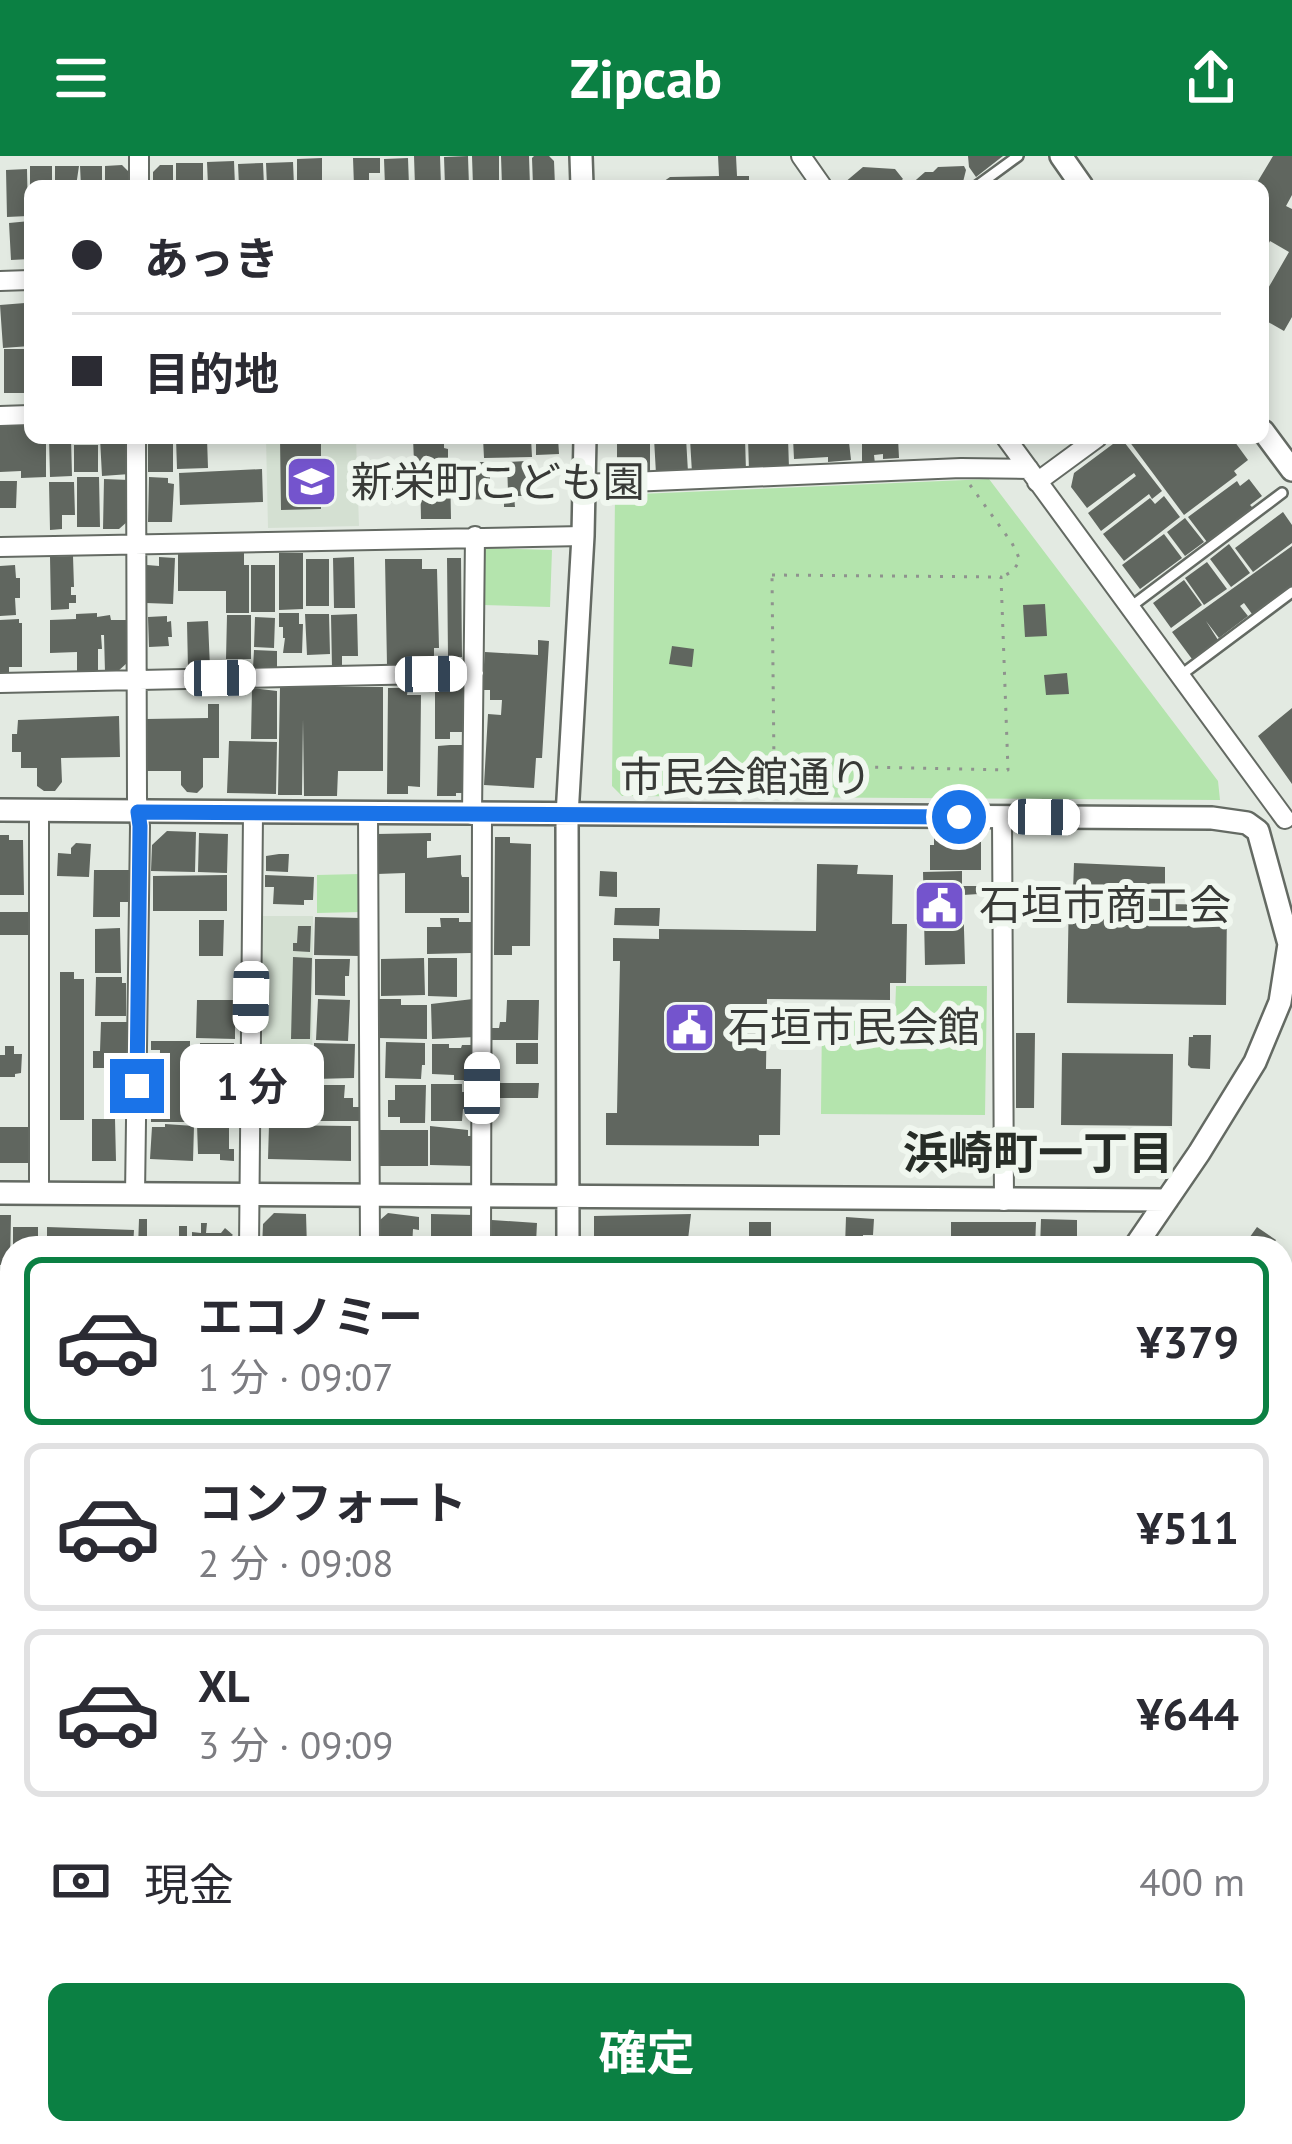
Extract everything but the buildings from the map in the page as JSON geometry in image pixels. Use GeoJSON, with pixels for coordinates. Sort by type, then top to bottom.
{"type":"FeatureCollection","features":[{"type":"Feature","properties":{"kind":"street"},"geometry":{"type":"LineString","coordinates":[[1269,439],[1291,467]]}},
{"type":"Feature","properties":{"kind":"street"},"geometry":{"type":"LineString","coordinates":[[135,1195],[140,826],[136,444]]}},
{"type":"Feature","properties":{"kind":"street"},"geometry":{"type":"LineString","coordinates":[[568,1236],[567,815],[584,536],[584,444]]}},
{"type":"Feature","properties":{"kind":"street"},"geometry":{"type":"LineString","coordinates":[[1010,444],[1289,816],[1258,831],[1289,944],[1280,1002],[1255,1062],[1142,1236]]}},
{"type":"Feature","properties":{"kind":"street"},"geometry":{"type":"LineString","coordinates":[[584,484],[961,468],[1033,475],[1086,444]]}},
{"type":"Feature","properties":{"kind":"street"},"geometry":{"type":"LineString","coordinates":[[476,536],[481,1236]]}},
{"type":"Feature","properties":{"kind":"street"},"geometry":{"type":"LineString","coordinates":[[0,547],[584,536]]}},
{"type":"Feature","properties":{"kind":"street"},"geometry":{"type":"LineString","coordinates":[[0,682],[474,673]]}},
{"type":"Feature","properties":{"kind":"street","name":"市民会館通り"},"geometry":{"type":"LineString","coordinates":[[0,811],[1212,818],[1247,823],[1258,831]]}},
{"type":"Feature","properties":{"kind":"street"},"geometry":{"type":"LineString","coordinates":[[39,811],[39,1194]]}},
{"type":"Feature","properties":{"kind":"street"},"geometry":{"type":"LineString","coordinates":[[368,813],[370,1236]]}},
{"type":"Feature","properties":{"kind":"street"},"geometry":{"type":"LineString","coordinates":[[249,1236],[253,814]]}},
{"type":"Feature","properties":{"kind":"street"},"geometry":{"type":"LineString","coordinates":[[1002,817],[1004,1201]]}},
{"type":"Feature","properties":{"kind":"street"},"geometry":{"type":"LineString","coordinates":[[0,1193],[1167,1200]]}},
{"type":"Feature","properties":{"kind":"lane"},"geometry":{"type":"LineString","coordinates":[[985,180],[1018,156]]}},
{"type":"Feature","properties":{"kind":"lane"},"geometry":{"type":"LineString","coordinates":[[1129,608],[1282,493]]}},
{"type":"Feature","properties":{"kind":"lane"},"geometry":{"type":"LineString","coordinates":[[1180,676],[1292,592]]}},
{"type":"Feature","properties":{"kind":"path"},"geometry":{"type":"LineString","coordinates":[[961,468],[1012,543],[1020,560],[1013,571],[1001,577],[772,575],[774,765],[1008,770],[1001,577]]}},
{"type":"Feature","properties":{"kind":"shaded area","name":"新栄町こども園"},"geometry":{"type":"Polygon","coordinates":[[[266,444],[356,444],[359,526],[268,528],[266,444]]]}},
{"type":"Feature","properties":{"kind":"shaded area"},"geometry":{"type":"Polygon","coordinates":[[[989,479],[1218,781],[1220,800],[622,796],[612,786],[615,495],[989,479]]]}},
{"type":"Feature","properties":{"kind":"shaded area"},"geometry":{"type":"Polygon","coordinates":[[[484,548],[552,550],[550,607],[483,605],[484,548]]]}},
{"type":"Feature","properties":{"kind":"shaded area"},"geometry":{"type":"Polygon","coordinates":[[[360,874],[360,912],[317,913],[317,875],[360,874]]]}},
{"type":"Feature","properties":{"kind":"shaded area"},"geometry":{"type":"Polygon","coordinates":[[[263,916],[313,916],[312,1081],[262,1081],[263,916]]]}},
{"type":"Feature","properties":{"kind":"shaded area"},"geometry":{"type":"Polygon","coordinates":[[[896,986],[987,986],[985,1115],[821,1114],[822,1015],[895,1015],[896,986]]]}},
{"type":"Feature","properties":{"kind":"place","name":"新栄町こども園"},"geometry":{"type":"Point","coordinates":[312,482]}},
{"type":"Feature","properties":{"kind":"place","name":"石垣市商工会"},"geometry":{"type":"Point","coordinates":[940,905]}},
{"type":"Feature","properties":{"kind":"place","name":"石垣市民会館"},"geometry":{"type":"Point","coordinates":[689,1027]}},
{"type":"Feature","properties":{"kind":"district","name":"浜崎町一丁目"},"geometry":{"type":"Point","coordinates":[1038,1153]}},
{"type":"Feature","properties":{"kind":"route"},"geometry":{"type":"LineString","coordinates":[[137,1086],[138,812],[959,817]]}}]}
